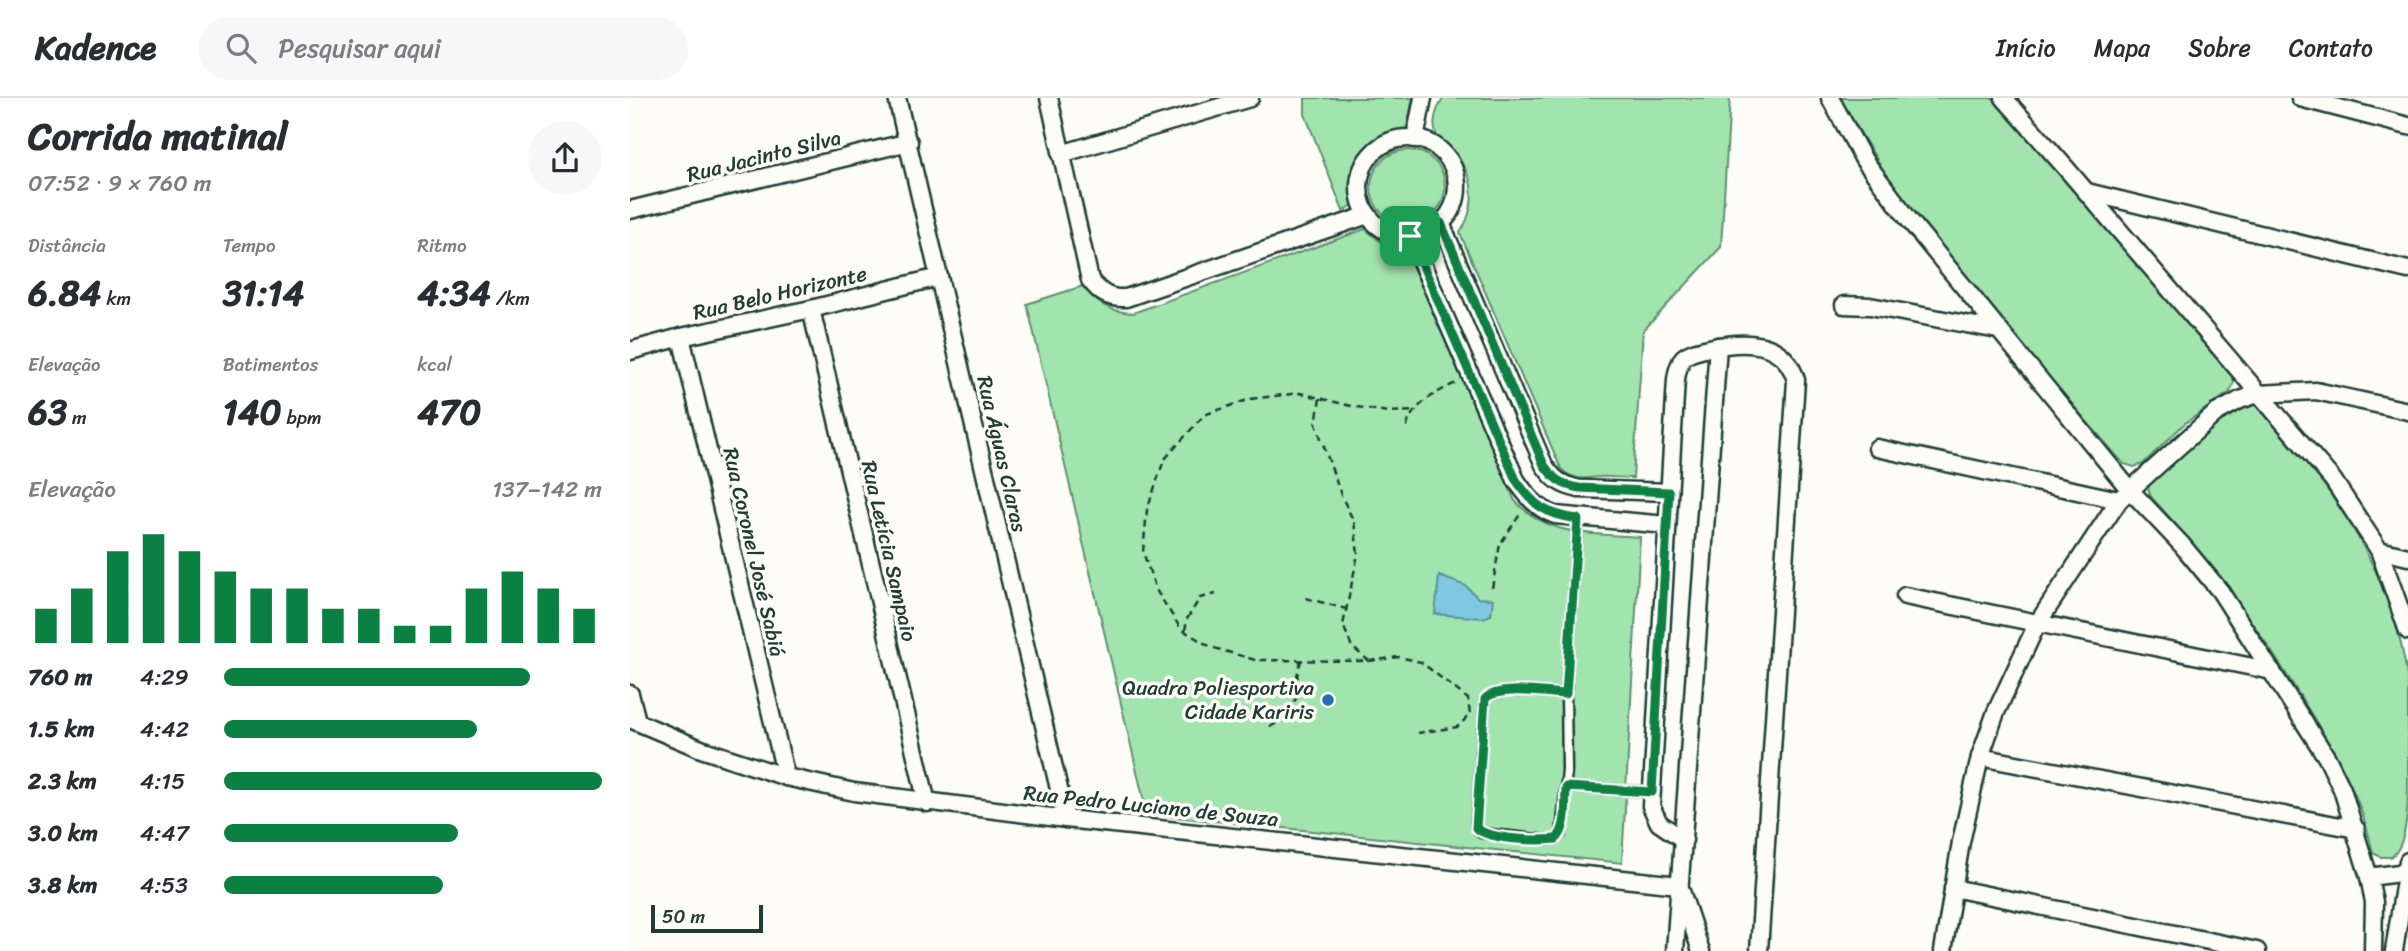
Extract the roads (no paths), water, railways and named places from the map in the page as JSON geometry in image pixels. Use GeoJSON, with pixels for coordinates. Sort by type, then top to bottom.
{"type":"FeatureCollection","features":[{"type":"Feature","properties":{"kind":"street","name":"Rua Águas Claras"},"geometry":{"type":"LineString","coordinates":[[897,98],[1066,819]]}},
{"type":"Feature","properties":{"kind":"street"},"geometry":{"type":"LineString","coordinates":[[1049,98],[1090,280],[1106,296],[1126,298],[1368,215]]}},
{"type":"Feature","properties":{"kind":"street"},"geometry":{"type":"LineString","coordinates":[[1061,154],[1250,98]]}},
{"type":"Feature","properties":{"kind":"street"},"geometry":{"type":"LineString","coordinates":[[1415,139],[1423,98]]}},
{"type":"Feature","properties":{"kind":"street"},"geometry":{"type":"LineString","coordinates":[[1830,98],[1881,185],[1998,330],[2124,495],[2182,545],[2220,591],[2272,671],[2327,758],[2342,789],[2356,828],[2374,902],[2373,951]]}},
{"type":"Feature","properties":{"kind":"street"},"geometry":{"type":"LineString","coordinates":[[2004,98],[2333,480],[2379,550],[2408,631]]}},
{"type":"Feature","properties":{"kind":"street"},"geometry":{"type":"LineString","coordinates":[[2300,98],[2408,126]]}},
{"type":"Feature","properties":{"kind":"street"},"geometry":{"type":"LineString","coordinates":[[1399,139],[1415,139],[1430,144],[1443,153],[1452,166],[1457,181],[1457,196],[1451,211],[1441,223],[1410,236],[1395,234],[1380,227],[1368,215],[1361,200],[1359,184],[1363,168],[1372,154],[1384,144],[1399,139]]}},
{"type":"Feature","properties":{"kind":"street","name":"Rua Jacinto Silva"},"geometry":{"type":"LineString","coordinates":[[630,210],[909,142]]}},
{"type":"Feature","properties":{"kind":"street"},"geometry":{"type":"LineString","coordinates":[[2087,192],[2408,270]]}},
{"type":"Feature","properties":{"kind":"street"},"geometry":{"type":"LineString","coordinates":[[1441,223],[1544,465],[1553,479],[1579,488],[1669,492]]}},
{"type":"Feature","properties":{"kind":"street"},"geometry":{"type":"LineString","coordinates":[[1410,236],[1516,480],[1527,497],[1540,509],[1555,515],[1667,525]]}},
{"type":"Feature","properties":{"kind":"street","name":"Rua Belo Horizonte"},"geometry":{"type":"LineString","coordinates":[[630,351],[939,277]]}},
{"type":"Feature","properties":{"kind":"street"},"geometry":{"type":"LineString","coordinates":[[1844,306],[1870,306],[1998,330]]}},
{"type":"Feature","properties":{"kind":"street","name":"Rua Letícia Sampaio"},"geometry":{"type":"LineString","coordinates":[[811,309],[927,803]]}},
{"type":"Feature","properties":{"kind":"street","name":"Rua Coronel José Sabiá"},"geometry":{"type":"LineString","coordinates":[[681,337],[786,777]]}},
{"type":"Feature","properties":{"kind":"street"},"geometry":{"type":"LineString","coordinates":[[1684,840],[1659,823],[1651,806],[1676,379],[1679,365],[1685,356],[1698,350],[1740,342],[1763,346],[1783,357],[1792,367],[1796,380],[1759,951]]}},
{"type":"Feature","properties":{"kind":"street"},"geometry":{"type":"LineString","coordinates":[[1675,951],[1718,346]]}},
{"type":"Feature","properties":{"kind":"street"},"geometry":{"type":"LineString","coordinates":[[1943,951],[1980,757],[1996,712],[2037,624],[2124,495],[2216,413],[2258,394],[2316,391],[2408,411]]}},
{"type":"Feature","properties":{"kind":"street"},"geometry":{"type":"LineString","coordinates":[[1877,448],[2124,495]]}},
{"type":"Feature","properties":{"kind":"street"},"geometry":{"type":"LineString","coordinates":[[2379,550],[2408,557]]}},
{"type":"Feature","properties":{"kind":"street"},"geometry":{"type":"LineString","coordinates":[[1905,596],[2272,671]]}},
{"type":"Feature","properties":{"kind":"street"},"geometry":{"type":"LineString","coordinates":[[630,694],[633,720]]}},
{"type":"Feature","properties":{"kind":"street","name":"Rua Pedro Luciano de Souza"},"geometry":{"type":"LineString","coordinates":[[633,720],[701,749],[786,777],[854,792],[1066,819],[1679,885]]}},
{"type":"Feature","properties":{"kind":"street"},"geometry":{"type":"LineString","coordinates":[[1980,757],[2356,828]]}},
{"type":"Feature","properties":{"kind":"street"},"geometry":{"type":"LineString","coordinates":[[2369,877],[2407,867],[2394,951]]}},
{"type":"Feature","properties":{"kind":"street"},"geometry":{"type":"LineString","coordinates":[[1679,885],[1701,951]]}},
{"type":"Feature","properties":{"kind":"street"},"geometry":{"type":"LineString","coordinates":[[1954,888],[2257,951]]}},
{"type":"Feature","properties":{"kind":"lane"},"geometry":{"type":"LineString","coordinates":[[1566,694],[1502,691],[1489,694],[1485,699],[1476,828],[1481,833],[1556,839],[1561,834],[1566,787],[1566,694],[1578,519]]}},
{"type":"Feature","properties":{"kind":"lane"},"geometry":{"type":"LineString","coordinates":[[1566,787],[1652,792]]}},
{"type":"Feature","properties":{"kind":"water"},"geometry":{"type":"Polygon","coordinates":[[[1439,576],[1466,586],[1478,598],[1493,599],[1491,615],[1483,618],[1435,614],[1439,576]]]}},
{"type":"Feature","properties":{"kind":"place","name":"Quadra Poliesportiva Cidade Kariris"},"geometry":{"type":"Point","coordinates":[1328,700]}}]}
